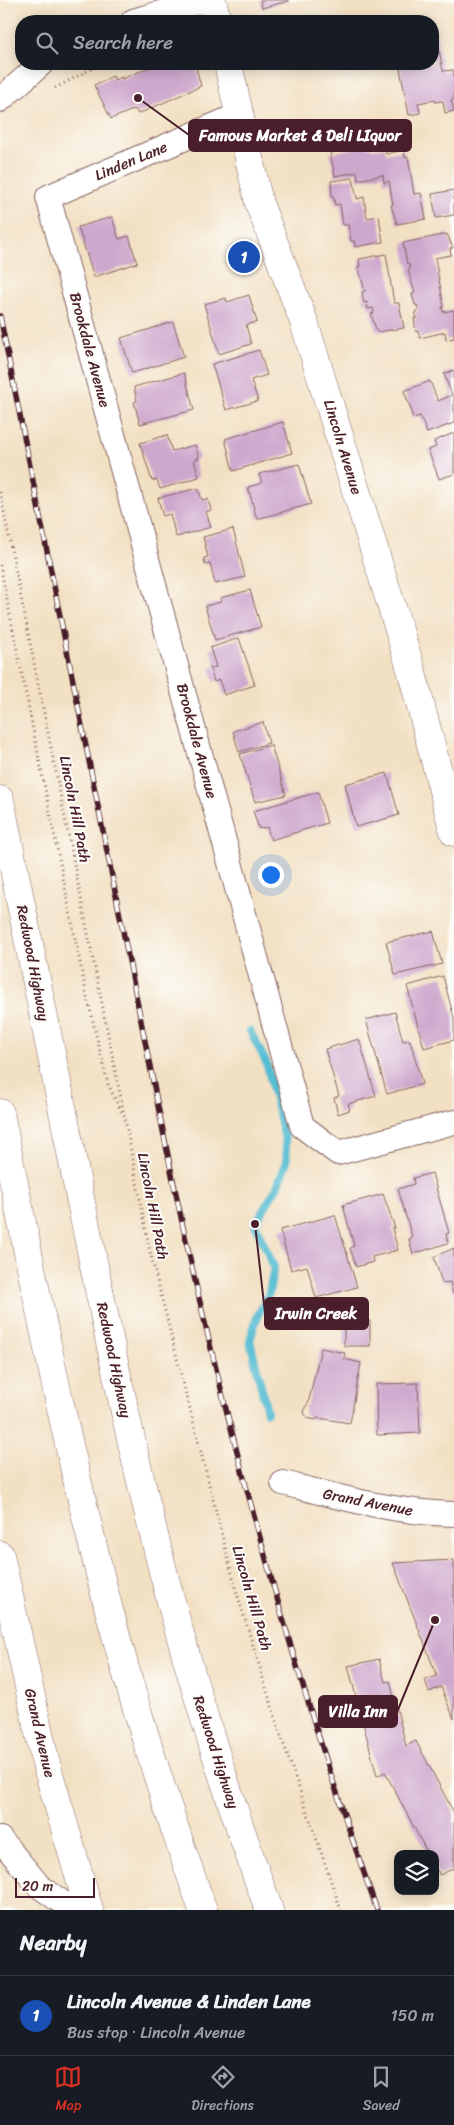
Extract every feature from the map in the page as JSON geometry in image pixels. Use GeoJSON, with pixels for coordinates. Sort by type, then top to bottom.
{"type":"FeatureCollection","features":[{"type":"Feature","properties":{"kind":"main road"},"geometry":{"type":"LineString","coordinates":[[212,0],[216,15]]}},
{"type":"Feature","properties":{"kind":"main road","name":"Lincoln Avenue"},"geometry":{"type":"LineString","coordinates":[[230,70],[241,114],[259,203],[304,322],[400,632],[454,832]]}},
{"type":"Feature","properties":{"kind":"main road","name":"Redwood Highway"},"geometry":{"type":"LineString","coordinates":[[0,800],[110,1343],[153,1533],[183,1646],[216,1756],[269,1910]]}},
{"type":"Feature","properties":{"kind":"main road"},"geometry":{"type":"LineString","coordinates":[[0,1113],[46,1343],[94,1552],[134,1694],[203,1910]]}},
{"type":"Feature","properties":{"kind":"main road","name":"Grand Avenue"},"geometry":{"type":"LineString","coordinates":[[0,1554],[45,1760],[89,1910]]}},
{"type":"Feature","properties":{"kind":"street"},"geometry":{"type":"LineString","coordinates":[[153,15],[204,0]]}},
{"type":"Feature","properties":{"kind":"street"},"geometry":{"type":"LineString","coordinates":[[0,100],[34,70]]}},
{"type":"Feature","properties":{"kind":"street","name":"Linden Lane"},"geometry":{"type":"LineString","coordinates":[[48,197],[241,114]]}},
{"type":"Feature","properties":{"kind":"street","name":"Brookdale Avenue"},"geometry":{"type":"LineString","coordinates":[[48,197],[302,1126],[338,1153],[454,1122]]}},
{"type":"Feature","properties":{"kind":"street","name":"Grand Avenue"},"geometry":{"type":"LineString","coordinates":[[283,1483],[386,1506],[422,1512],[454,1514]]}},
{"type":"Feature","properties":{"kind":"street"},"geometry":{"type":"LineString","coordinates":[[0,1839],[39,1886],[73,1910]]}},
{"type":"Feature","properties":{"kind":"path","name":"Lincoln Hill Path"},"geometry":{"type":"LineString","coordinates":[[0,492],[150,1252],[236,1590],[280,1733],[340,1910]]}},
{"type":"Feature","properties":{"kind":"path"},"geometry":{"type":"LineString","coordinates":[[0,565],[87,997],[108,1084],[125,1119]]}},
{"type":"Feature","properties":{"kind":"building"},"geometry":{"type":"Polygon","coordinates":[[[260,0],[289,0],[289,1],[262,8],[260,0]]]}},
{"type":"Feature","properties":{"kind":"building"},"geometry":{"type":"Polygon","coordinates":[[[439,50],[443,71],[454,70],[454,99],[451,100],[454,111],[445,113],[443,101],[435,102],[435,100],[418,103],[420,113],[409,115],[400,70],[439,70],[439,50]]]}},
{"type":"Feature","properties":{"kind":"building"},"geometry":{"type":"Polygon","coordinates":[[[143,70],[197,70],[201,86],[138,114],[135,109],[111,119],[94,85],[113,76],[115,80],[122,77],[122,79],[143,70]]]}},
{"type":"Feature","properties":{"kind":"building"},"geometry":{"type":"Polygon","coordinates":[[[360,147],[371,147],[371,149],[385,147],[386,154],[404,150],[405,158],[408,157],[414,194],[421,193],[426,219],[397,224],[391,205],[393,205],[389,181],[384,183],[383,175],[358,180],[357,172],[335,176],[330,153],[360,147]]]}},
{"type":"Feature","properties":{"kind":"building"},"geometry":{"type":"Polygon","coordinates":[[[353,178],[357,199],[364,197],[367,218],[379,216],[383,242],[355,247],[354,241],[351,241],[348,225],[343,225],[340,204],[335,205],[334,197],[332,198],[331,181],[353,178]]]}},
{"type":"Feature","properties":{"kind":"building"},"geometry":{"type":"Polygon","coordinates":[[[454,190],[454,215],[436,218],[432,194],[454,190]]]}},
{"type":"Feature","properties":{"kind":"building"},"geometry":{"type":"Polygon","coordinates":[[[112,217],[119,239],[129,236],[137,263],[94,277],[78,227],[112,217]]]}},
{"type":"Feature","properties":{"kind":"building"},"geometry":{"type":"Polygon","coordinates":[[[447,234],[453,248],[450,248],[451,255],[435,258],[444,307],[442,307],[443,312],[454,310],[454,338],[446,340],[445,332],[420,338],[418,331],[416,332],[414,318],[417,318],[415,312],[418,311],[412,294],[415,293],[403,243],[447,234]]]}},
{"type":"Feature","properties":{"kind":"building"},"geometry":{"type":"Polygon","coordinates":[[[386,254],[394,303],[399,303],[404,328],[377,332],[371,314],[374,313],[373,308],[368,309],[367,302],[364,303],[362,292],[365,291],[358,266],[360,266],[359,259],[386,254]]]}},
{"type":"Feature","properties":{"kind":"building"},"geometry":{"type":"Polygon","coordinates":[[[249,295],[257,322],[246,325],[251,344],[219,354],[204,304],[226,298],[227,302],[249,295]]]}},
{"type":"Feature","properties":{"kind":"building"},"geometry":{"type":"Polygon","coordinates":[[[173,322],[184,357],[132,373],[121,338],[173,322]]]}},
{"type":"Feature","properties":{"kind":"building"},"geometry":{"type":"Polygon","coordinates":[[[259,350],[267,375],[251,380],[258,401],[226,410],[212,364],[259,350]]]}},
{"type":"Feature","properties":{"kind":"building"},"geometry":{"type":"Polygon","coordinates":[[[454,370],[454,423],[427,433],[420,416],[413,418],[404,391],[430,381],[438,401],[452,395],[444,374],[454,370]]]}},
{"type":"Feature","properties":{"kind":"building"},"geometry":{"type":"Polygon","coordinates":[[[184,373],[194,410],[140,424],[134,402],[137,401],[134,387],[184,373]]]}},
{"type":"Feature","properties":{"kind":"building"},"geometry":{"type":"Polygon","coordinates":[[[283,422],[292,453],[233,471],[225,439],[283,422]]]}},
{"type":"Feature","properties":{"kind":"building"},"geometry":{"type":"Polygon","coordinates":[[[454,433],[454,474],[439,479],[428,450],[436,447],[434,441],[454,433]]]}},
{"type":"Feature","properties":{"kind":"building"},"geometry":{"type":"Polygon","coordinates":[[[167,435],[172,451],[195,445],[199,458],[194,460],[199,477],[160,489],[157,480],[152,481],[140,443],[167,435]]]}},
{"type":"Feature","properties":{"kind":"building"},"geometry":{"type":"Polygon","coordinates":[[[299,464],[311,504],[257,519],[248,487],[262,483],[259,474],[299,464]]]}},
{"type":"Feature","properties":{"kind":"building"},"geometry":{"type":"Polygon","coordinates":[[[198,488],[202,500],[208,499],[211,510],[206,512],[211,527],[176,537],[170,514],[163,516],[158,498],[198,488]]]}},
{"type":"Feature","properties":{"kind":"building"},"geometry":{"type":"Polygon","coordinates":[[[233,529],[245,577],[215,584],[210,564],[205,565],[204,558],[208,557],[203,537],[233,529]]]}},
{"type":"Feature","properties":{"kind":"building"},"geometry":{"type":"Polygon","coordinates":[[[250,590],[261,627],[215,640],[205,606],[221,602],[220,598],[250,590]]]}},
{"type":"Feature","properties":{"kind":"building"},"geometry":{"type":"Polygon","coordinates":[[[239,638],[255,685],[224,695],[219,680],[214,682],[210,668],[216,667],[210,648],[239,638]]]}},
{"type":"Feature","properties":{"kind":"building"},"geometry":{"type":"Polygon","coordinates":[[[263,722],[269,743],[239,752],[233,731],[263,722]]]}},
{"type":"Feature","properties":{"kind":"building"},"geometry":{"type":"Polygon","coordinates":[[[271,745],[286,795],[255,802],[240,754],[271,745]]]}},
{"type":"Feature","properties":{"kind":"building"},"geometry":{"type":"Polygon","coordinates":[[[387,773],[399,815],[356,827],[345,784],[387,773]]]}},
{"type":"Feature","properties":{"kind":"building"},"geometry":{"type":"Polygon","coordinates":[[[318,792],[327,823],[271,840],[267,827],[259,829],[253,811],[318,792]]]}},
{"type":"Feature","properties":{"kind":"building"},"geometry":{"type":"Polygon","coordinates":[[[433,931],[442,964],[395,975],[386,942],[433,931]]]}},
{"type":"Feature","properties":{"kind":"building"},"geometry":{"type":"Polygon","coordinates":[[[443,976],[454,1018],[454,1040],[424,1048],[407,986],[443,976]]]}},
{"type":"Feature","properties":{"kind":"building"},"geometry":{"type":"Polygon","coordinates":[[[395,1012],[403,1041],[410,1040],[422,1084],[387,1094],[366,1020],[395,1012]]]}},
{"type":"Feature","properties":{"kind":"building"},"geometry":{"type":"Polygon","coordinates":[[[359,1039],[376,1096],[348,1104],[350,1110],[338,1114],[334,1098],[339,1096],[325,1049],[359,1039]]]}},
{"type":"Feature","properties":{"kind":"building"},"geometry":{"type":"Polygon","coordinates":[[[432,1173],[449,1233],[446,1234],[448,1243],[413,1254],[409,1239],[412,1237],[398,1189],[414,1184],[413,1178],[432,1173]]]}},
{"type":"Feature","properties":{"kind":"building"},"geometry":{"type":"Polygon","coordinates":[[[383,1194],[395,1228],[392,1228],[398,1250],[372,1257],[373,1262],[356,1267],[350,1248],[354,1246],[343,1205],[383,1194]]]}},
{"type":"Feature","properties":{"kind":"building"},"geometry":{"type":"Polygon","coordinates":[[[335,1215],[357,1287],[316,1298],[307,1266],[291,1270],[280,1230],[335,1215]]]}},
{"type":"Feature","properties":{"kind":"building"},"geometry":{"type":"Polygon","coordinates":[[[454,1248],[453,1294],[450,1282],[442,1283],[434,1257],[454,1248]]]}},
{"type":"Feature","properties":{"kind":"building"},"geometry":{"type":"Polygon","coordinates":[[[344,1320],[370,1321],[370,1346],[344,1346],[344,1320]]]}},
{"type":"Feature","properties":{"kind":"building"},"geometry":{"type":"Polygon","coordinates":[[[321,1348],[345,1353],[344,1359],[361,1363],[350,1423],[318,1418],[315,1420],[308,1418],[304,1413],[305,1407],[308,1404],[321,1348]]]}},
{"type":"Feature","properties":{"kind":"building"},"geometry":{"type":"Polygon","coordinates":[[[418,1383],[420,1433],[377,1435],[376,1384],[418,1383]]]}},
{"type":"Feature","properties":{"kind":"building"},"geometry":{"type":"Polygon","coordinates":[[[454,1560],[454,1719],[441,1687],[429,1692],[425,1680],[437,1676],[393,1563],[454,1560]]]}},
{"type":"Feature","properties":{"kind":"building"},"geometry":{"type":"Polygon","coordinates":[[[379,1659],[385,1682],[390,1681],[406,1746],[416,1741],[454,1813],[454,1868],[440,1875],[439,1850],[426,1850],[385,1772],[377,1776],[348,1666],[379,1659]]]}},
{"type":"Feature","properties":{"kind":"waterway"},"geometry":{"type":"LineString","coordinates":[[250,1031],[266,1062],[285,1139],[287,1161],[277,1187],[255,1224],[274,1267],[269,1293],[257,1317],[250,1340],[267,1412]]}},
{"type":"Feature","properties":{"kind":"railway"},"geometry":{"type":"LineString","coordinates":[[0,316],[177,1201],[196,1285],[235,1443],[278,1600],[325,1756],[377,1910]]}},
{"type":"Feature","properties":{"kind":"place","name":"Famous Market & Deli LIquor"},"geometry":{"type":"Point","coordinates":[138,98]}},
{"type":"Feature","properties":{"kind":"place","name":"Lincoln Avenue & Linden Lane"},"geometry":{"type":"Point","coordinates":[244,257]}},
{"type":"Feature","properties":{"kind":"place","name":"Irwin Creek"},"geometry":{"type":"Point","coordinates":[255,1224]}},
{"type":"Feature","properties":{"kind":"place","name":"Villa Inn"},"geometry":{"type":"Point","coordinates":[435,1620]}}]}
